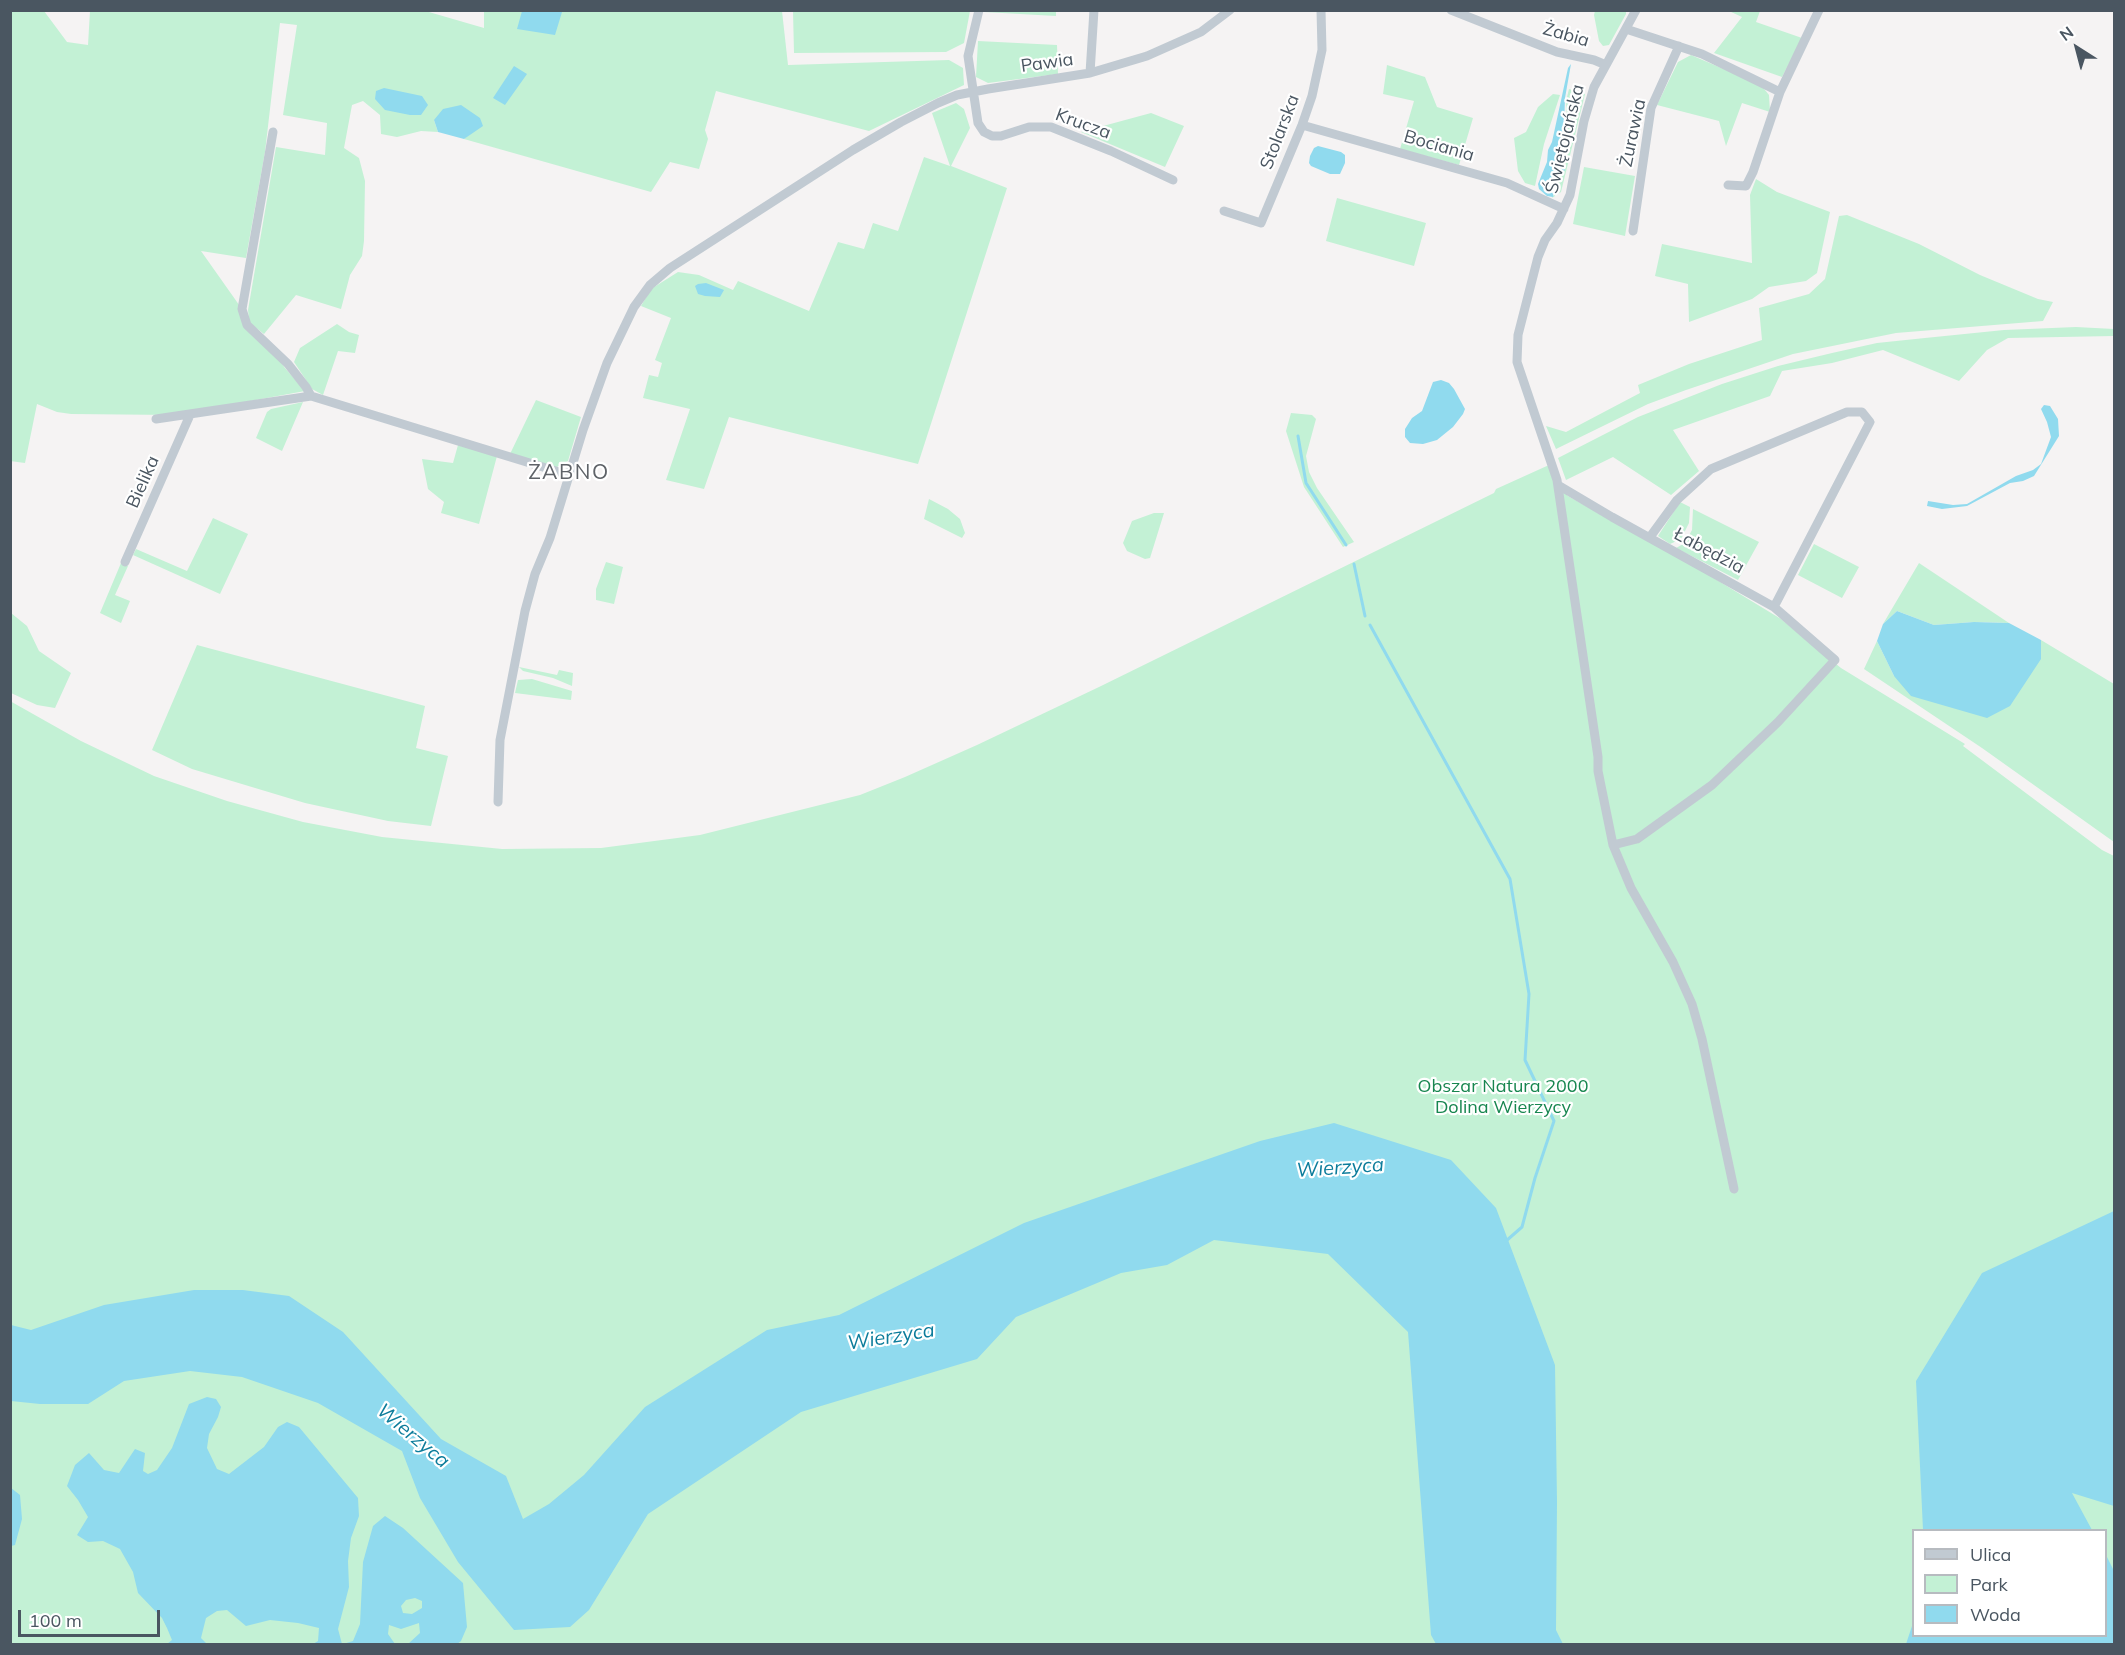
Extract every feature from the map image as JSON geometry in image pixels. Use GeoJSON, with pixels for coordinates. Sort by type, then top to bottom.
{"type":"FeatureCollection","features":[{"type":"Feature","properties":{"kind":"street"},"geometry":{"type":"LineString","coordinates":[[974,92],[968,56],[979,10]]}},
{"type":"Feature","properties":{"kind":"street"},"geometry":{"type":"LineString","coordinates":[[1090,73],[1094,10]]}},
{"type":"Feature","properties":{"kind":"street","name":"Pawia"},"geometry":{"type":"LineString","coordinates":[[498,802],[500,740],[525,611],[595,393],[634,307],[650,285],[670,268],[866,141],[939,103],[974,92],[1090,73],[1170,47],[1201,32],[1230,10]]}},
{"type":"Feature","properties":{"kind":"street","name":"Stolarska"},"geometry":{"type":"LineString","coordinates":[[1224,211],[1261,223],[1312,96],[1322,50],[1321,10]]}},
{"type":"Feature","properties":{"kind":"street","name":"Żabia"},"geometry":{"type":"LineString","coordinates":[[1451,10],[1557,52],[1606,65]]}},
{"type":"Feature","properties":{"kind":"street","name":"Świętojańska"},"geometry":{"type":"LineString","coordinates":[[1636,10],[1589,100],[1570,195],[1538,257],[1516,346],[1519,372],[1555,470],[1558,485],[1598,771],[1613,845],[1631,888],[1673,962],[1692,1004],[1702,1039],[1734,1190]]}},
{"type":"Feature","properties":{"kind":"street"},"geometry":{"type":"LineString","coordinates":[[1728,185],[1746,186],[1753,172],[1780,92],[1819,10]]}},
{"type":"Feature","properties":{"kind":"street"},"geometry":{"type":"LineString","coordinates":[[1626,29],[1725,64],[1780,92]]}},
{"type":"Feature","properties":{"kind":"street","name":"Żurawia"},"geometry":{"type":"LineString","coordinates":[[1633,231],[1651,108],[1679,46]]}},
{"type":"Feature","properties":{"kind":"street","name":"Krucza"},"geometry":{"type":"LineString","coordinates":[[974,92],[978,123],[988,134],[1001,136],[1029,128],[1052,127],[1173,180]]}},
{"type":"Feature","properties":{"kind":"street","name":"Bociania"},"geometry":{"type":"LineString","coordinates":[[1302,125],[1507,183],[1564,209]]}},
{"type":"Feature","properties":{"kind":"street"},"geometry":{"type":"LineString","coordinates":[[273,132],[242,309],[247,325],[288,364],[311,396]]}},
{"type":"Feature","properties":{"kind":"street"},"geometry":{"type":"LineString","coordinates":[[156,419],[311,396],[569,476]]}},
{"type":"Feature","properties":{"kind":"street"},"geometry":{"type":"LineString","coordinates":[[1650,537],[1677,500],[1711,469],[1847,412],[1862,412],[1870,422],[1774,607]]}},
{"type":"Feature","properties":{"kind":"street","name":"Bielika"},"geometry":{"type":"LineString","coordinates":[[125,562],[190,415]]}},
{"type":"Feature","properties":{"kind":"street","name":"Łabędzia"},"geometry":{"type":"LineString","coordinates":[[1558,485],[1774,607],[1835,660],[1778,722],[1712,785],[1637,839],[1613,845]]}},
{"type":"Feature","properties":{"kind":"green space"},"geometry":{"type":"Polygon","coordinates":[[[422,10],[484,28],[484,11],[782,11],[788,65],[949,60],[963,68],[964,85],[869,131],[716,91],[705,130],[708,139],[699,169],[670,162],[651,192],[464,139],[474,130],[434,120],[438,132],[421,131],[397,137],[381,134],[380,115],[363,101],[352,105],[344,148],[359,158],[365,181],[364,241],[362,256],[350,275],[341,309],[296,295],[264,334],[255,327],[305,391],[174,415],[71,414],[57,412],[37,404],[25,463],[10,461],[10,11],[44,11],[67,42],[88,45],[90,11],[422,10]],[[280,23],[265,152],[246,258],[201,251],[249,319],[248,310],[276,147],[325,155],[327,123],[283,115],[297,25],[280,23]]]}},
{"type":"Feature","properties":{"kind":"green space"},"geometry":{"type":"Polygon","coordinates":[[[793,10],[970,11],[964,43],[946,52],[794,53],[793,10]]]}},
{"type":"Feature","properties":{"kind":"green space"},"geometry":{"type":"Polygon","coordinates":[[[1056,11],[1056,16],[984,12],[1056,11]]]}},
{"type":"Feature","properties":{"kind":"green space"},"geometry":{"type":"Polygon","coordinates":[[[1595,11],[1626,11],[1609,45],[1603,46],[1599,41],[1595,11]]]}},
{"type":"Feature","properties":{"kind":"green space"},"geometry":{"type":"Polygon","coordinates":[[[1729,11],[1760,11],[1756,22],[1802,38],[1782,77],[1714,53],[1742,17],[1729,11]]]}},
{"type":"Feature","properties":{"kind":"green space"},"geometry":{"type":"Polygon","coordinates":[[[978,41],[1057,45],[1058,74],[988,83],[976,77],[978,41]]]}},
{"type":"Feature","properties":{"kind":"green space"},"geometry":{"type":"Polygon","coordinates":[[[1691,55],[1761,85],[1769,95],[1770,112],[1742,103],[1726,146],[1719,121],[1657,105],[1678,62],[1691,55]]]}},
{"type":"Feature","properties":{"kind":"green space"},"geometry":{"type":"Polygon","coordinates":[[[1387,65],[1425,77],[1437,107],[1473,118],[1459,165],[1400,149],[1414,101],[1383,94],[1387,65]]]}},
{"type":"Feature","properties":{"kind":"green space"},"geometry":{"type":"Polygon","coordinates":[[[1569,89],[1585,94],[1561,192],[1552,198],[1558,188],[1557,180],[1564,172],[1568,140],[1566,101],[1569,89]]]}},
{"type":"Feature","properties":{"kind":"green space"},"geometry":{"type":"Polygon","coordinates":[[[1553,94],[1560,95],[1544,144],[1535,186],[1525,183],[1518,171],[1514,138],[1526,132],[1538,107],[1553,94]]]}},
{"type":"Feature","properties":{"kind":"green space"},"geometry":{"type":"Polygon","coordinates":[[[956,103],[964,109],[970,128],[951,166],[1007,188],[918,464],[729,417],[704,489],[666,480],[690,409],[643,398],[649,375],[658,377],[662,363],[655,360],[671,318],[641,306],[651,289],[678,272],[699,275],[733,290],[738,281],[809,311],[838,242],[864,249],[873,223],[898,231],[924,157],[950,166],[932,113],[956,103]]]}},
{"type":"Feature","properties":{"kind":"green space"},"geometry":{"type":"Polygon","coordinates":[[[1151,113],[1184,126],[1165,167],[1081,132],[1151,113]]]}},
{"type":"Feature","properties":{"kind":"green space"},"geometry":{"type":"Polygon","coordinates":[[[1584,167],[1635,176],[1625,236],[1573,224],[1584,167]]]}},
{"type":"Feature","properties":{"kind":"green space"},"geometry":{"type":"Polygon","coordinates":[[[1756,179],[1777,192],[1830,212],[1817,273],[1806,281],[1769,287],[1752,299],[1689,322],[1688,284],[1655,276],[1662,244],[1752,263],[1750,195],[1756,179]]]}},
{"type":"Feature","properties":{"kind":"green space"},"geometry":{"type":"Polygon","coordinates":[[[1337,198],[1426,223],[1414,266],[1326,241],[1337,198]]]}},
{"type":"Feature","properties":{"kind":"green space"},"geometry":{"type":"Polygon","coordinates":[[[1847,215],[1919,244],[1980,275],[2038,299],[2053,302],[2043,321],[1896,333],[1793,354],[1648,404],[1556,449],[1546,426],[1566,432],[1640,393],[1638,385],[1689,364],[1762,340],[1759,308],[1809,294],[1825,279],[1839,216],[1847,215]]]}},
{"type":"Feature","properties":{"kind":"green space"},"geometry":{"type":"Polygon","coordinates":[[[337,324],[359,335],[355,353],[338,351],[323,395],[312,389],[294,362],[300,348],[337,324]]]}},
{"type":"Feature","properties":{"kind":"green space"},"geometry":{"type":"Polygon","coordinates":[[[2076,327],[2114,329],[2114,336],[2008,338],[1987,350],[1959,381],[1883,350],[1832,363],[1782,371],[1770,396],[1673,430],[1699,471],[1671,495],[1613,457],[1566,480],[1558,458],[1638,417],[1722,384],[1778,366],[1877,343],[2004,330],[2076,327]]]}},
{"type":"Feature","properties":{"kind":"green space"},"geometry":{"type":"Polygon","coordinates":[[[536,400],[581,417],[568,461],[555,468],[510,454],[536,400]]]}},
{"type":"Feature","properties":{"kind":"green space"},"geometry":{"type":"Polygon","coordinates":[[[303,402],[282,451],[256,438],[267,412],[271,409],[303,402]]]}},
{"type":"Feature","properties":{"kind":"green space"},"geometry":{"type":"Polygon","coordinates":[[[1291,413],[1312,415],[1316,419],[1306,456],[1309,472],[1317,488],[1354,542],[1343,547],[1304,487],[1286,431],[1291,413]]]}},
{"type":"Feature","properties":{"kind":"green space"},"geometry":{"type":"Polygon","coordinates":[[[458,445],[497,456],[479,524],[441,513],[444,502],[428,489],[422,459],[453,463],[458,445]]]}},
{"type":"Feature","properties":{"kind":"green space","name":"Obszar Natura 2000 Dolina Wierzycy"},"geometry":{"type":"Polygon","coordinates":[[[1549,465],[1554,482],[1568,496],[1707,574],[1781,619],[1841,668],[1965,744],[1963,746],[2102,850],[2114,856],[2114,1644],[11,1644],[10,701],[81,741],[154,776],[227,801],[303,822],[382,837],[502,849],[601,848],[700,835],[860,795],[905,777],[1099,687],[1494,493],[1496,489],[1549,465]]]}},
{"type":"Feature","properties":{"kind":"green space"},"geometry":{"type":"Polygon","coordinates":[[[929,499],[948,509],[960,519],[965,533],[962,538],[924,519],[929,499]]]}},
{"type":"Feature","properties":{"kind":"green space"},"geometry":{"type":"Polygon","coordinates":[[[1680,502],[1690,507],[1689,523],[1681,539],[1670,544],[1658,536],[1680,502]]]}},
{"type":"Feature","properties":{"kind":"green space"},"geometry":{"type":"Polygon","coordinates":[[[1693,509],[1759,542],[1738,580],[1676,548],[1685,543],[1692,530],[1693,509]]]}},
{"type":"Feature","properties":{"kind":"green space"},"geometry":{"type":"Polygon","coordinates":[[[1154,513],[1164,513],[1150,558],[1145,559],[1127,551],[1123,543],[1132,521],[1154,513]]]}},
{"type":"Feature","properties":{"kind":"green space"},"geometry":{"type":"Polygon","coordinates":[[[213,518],[248,534],[220,594],[133,555],[136,549],[187,571],[213,518]]]}},
{"type":"Feature","properties":{"kind":"green space"},"geometry":{"type":"Polygon","coordinates":[[[1814,544],[1859,567],[1842,598],[1798,575],[1814,544]]]}},
{"type":"Feature","properties":{"kind":"green space"},"geometry":{"type":"Polygon","coordinates":[[[606,562],[623,567],[614,604],[596,600],[596,589],[606,562]]]}},
{"type":"Feature","properties":{"kind":"green space"},"geometry":{"type":"Polygon","coordinates":[[[121,563],[128,566],[115,595],[130,601],[121,623],[100,613],[121,563]]]}},
{"type":"Feature","properties":{"kind":"green space"},"geometry":{"type":"Polygon","coordinates":[[[1919,563],[2009,623],[1974,622],[1934,625],[1897,611],[1883,624],[1919,563]]]}},
{"type":"Feature","properties":{"kind":"green space"},"geometry":{"type":"Polygon","coordinates":[[[11,613],[27,626],[39,651],[71,673],[55,708],[37,705],[11,693],[11,613]]]}},
{"type":"Feature","properties":{"kind":"green space"},"geometry":{"type":"Polygon","coordinates":[[[2041,640],[2114,684],[2114,842],[1982,748],[1864,669],[1877,641],[1894,676],[2041,659],[2041,640]]]}},
{"type":"Feature","properties":{"kind":"green space"},"geometry":{"type":"Polygon","coordinates":[[[197,645],[425,706],[416,748],[448,756],[431,826],[388,821],[305,803],[192,769],[152,750],[197,645]]]}},
{"type":"Feature","properties":{"kind":"green space"},"geometry":{"type":"Polygon","coordinates":[[[519,667],[557,675],[559,670],[573,673],[572,686],[553,678],[523,671],[519,667]]]}},
{"type":"Feature","properties":{"kind":"green space"},"geometry":{"type":"Polygon","coordinates":[[[532,679],[572,691],[571,700],[515,693],[518,680],[532,679]]]}},
{"type":"Feature","properties":{"kind":"water"},"geometry":{"type":"Polygon","coordinates":[[[522,11],[562,12],[555,35],[517,29],[522,11]]]}},
{"type":"Feature","properties":{"kind":"water"},"geometry":{"type":"Polygon","coordinates":[[[1571,64],[1565,98],[1563,156],[1565,170],[1556,179],[1553,197],[1547,196],[1539,189],[1538,184],[1547,162],[1568,68],[1571,64]]]}},
{"type":"Feature","properties":{"kind":"water"},"geometry":{"type":"Polygon","coordinates":[[[514,66],[527,74],[505,105],[493,98],[514,66]]]}},
{"type":"Feature","properties":{"kind":"water"},"geometry":{"type":"Polygon","coordinates":[[[384,88],[422,96],[428,105],[421,115],[385,110],[375,99],[376,91],[384,88]]]}},
{"type":"Feature","properties":{"kind":"water"},"geometry":{"type":"Polygon","coordinates":[[[461,105],[480,118],[483,126],[464,139],[438,132],[434,120],[443,109],[461,105]]]}},
{"type":"Feature","properties":{"kind":"water"},"geometry":{"type":"Polygon","coordinates":[[[1318,146],[1345,155],[1345,163],[1340,174],[1330,174],[1311,166],[1310,156],[1314,148],[1318,146]]]}},
{"type":"Feature","properties":{"kind":"water"},"geometry":{"type":"Polygon","coordinates":[[[706,283],[724,290],[720,297],[698,294],[695,286],[706,283]]]}},
{"type":"Feature","properties":{"kind":"water"},"geometry":{"type":"Polygon","coordinates":[[[1441,380],[1449,383],[1454,389],[1465,409],[1463,414],[1453,427],[1437,440],[1423,444],[1410,443],[1405,437],[1405,429],[1412,418],[1422,411],[1433,382],[1441,380]]]}},
{"type":"Feature","properties":{"kind":"water"},"geometry":{"type":"Polygon","coordinates":[[[2044,405],[2050,406],[2058,419],[2059,436],[2034,476],[2010,483],[1967,506],[1942,509],[1927,506],[1928,501],[1953,505],[1967,504],[2041,464],[2051,437],[2041,409],[2044,405]]]}},
{"type":"Feature","properties":{"kind":"water"},"geometry":{"type":"Polygon","coordinates":[[[1897,611],[1934,625],[1974,622],[2009,623],[2041,640],[2041,659],[2010,706],[1987,718],[1911,696],[1894,676],[1877,641],[1883,624],[1897,611]]]}},
{"type":"Feature","properties":{"kind":"water","name":"Wierzyca"},"geometry":{"type":"Polygon","coordinates":[[[1334,1123],[1451,1160],[1496,1208],[1555,1365],[1556,1630],[1563,1644],[1436,1644],[1431,1635],[1408,1332],[1328,1254],[1214,1240],[1167,1265],[1121,1273],[1016,1317],[977,1359],[801,1412],[648,1514],[589,1610],[570,1627],[514,1630],[458,1562],[420,1498],[402,1451],[318,1403],[242,1377],[190,1371],[124,1381],[88,1404],[40,1404],[11,1401],[11,1325],[31,1330],[104,1305],[194,1290],[243,1290],[289,1296],[343,1332],[441,1439],[506,1476],[523,1519],[549,1504],[584,1475],[645,1407],[767,1330],[839,1315],[1024,1223],[1260,1141],[1334,1123]]]}},
{"type":"Feature","properties":{"kind":"water"},"geometry":{"type":"Polygon","coordinates":[[[2114,1211],[2114,1506],[2072,1493],[2091,1529],[1923,1529],[1916,1381],[1982,1273],[2114,1211]]]}},
{"type":"Feature","properties":{"kind":"water"},"geometry":{"type":"Polygon","coordinates":[[[207,1397],[216,1399],[221,1407],[209,1434],[207,1448],[217,1469],[229,1474],[264,1447],[278,1427],[287,1422],[299,1427],[358,1498],[359,1516],[351,1538],[348,1561],[349,1587],[338,1629],[342,1644],[313,1644],[318,1641],[319,1628],[298,1623],[270,1620],[246,1626],[227,1610],[217,1611],[206,1618],[201,1638],[207,1644],[167,1644],[172,1640],[167,1628],[162,1618],[138,1593],[133,1572],[120,1549],[103,1541],[88,1542],[77,1535],[88,1517],[67,1486],[75,1465],[89,1453],[104,1470],[119,1473],[135,1449],[145,1453],[143,1471],[148,1474],[157,1470],[172,1448],[189,1404],[207,1397]]]}},
{"type":"Feature","properties":{"kind":"water"},"geometry":{"type":"Polygon","coordinates":[[[11,1488],[20,1495],[22,1519],[15,1545],[11,1546],[11,1488]]]}},
{"type":"Feature","properties":{"kind":"water"},"geometry":{"type":"Polygon","coordinates":[[[385,1516],[403,1528],[463,1583],[467,1627],[461,1641],[457,1644],[408,1644],[420,1633],[419,1623],[401,1629],[389,1625],[388,1634],[395,1644],[343,1644],[353,1641],[360,1624],[363,1562],[373,1526],[385,1516]],[[415,1598],[406,1600],[401,1606],[403,1613],[412,1614],[422,1608],[422,1601],[415,1598]]]}},
{"type":"Feature","properties":{"kind":"water"},"geometry":{"type":"Polygon","coordinates":[[[2107,1557],[2114,1571],[2114,1644],[1906,1644],[1912,1626],[1912,1637],[2107,1637],[2107,1557]]]}},
{"type":"Feature","properties":{"kind":"waterway"},"geometry":{"type":"LineString","coordinates":[[1298,436],[1306,483],[1346,545]]}},
{"type":"Feature","properties":{"kind":"waterway"},"geometry":{"type":"LineString","coordinates":[[1354,564],[1365,616]]}},
{"type":"Feature","properties":{"kind":"waterway"},"geometry":{"type":"LineString","coordinates":[[1370,625],[1510,879],[1529,994],[1525,1060],[1554,1121],[1522,1227],[1506,1241]]}},
{"type":"Feature","properties":{"kind":"district","name":"ŻABNO"},"geometry":{"type":"Point","coordinates":[569,473]}}]}
